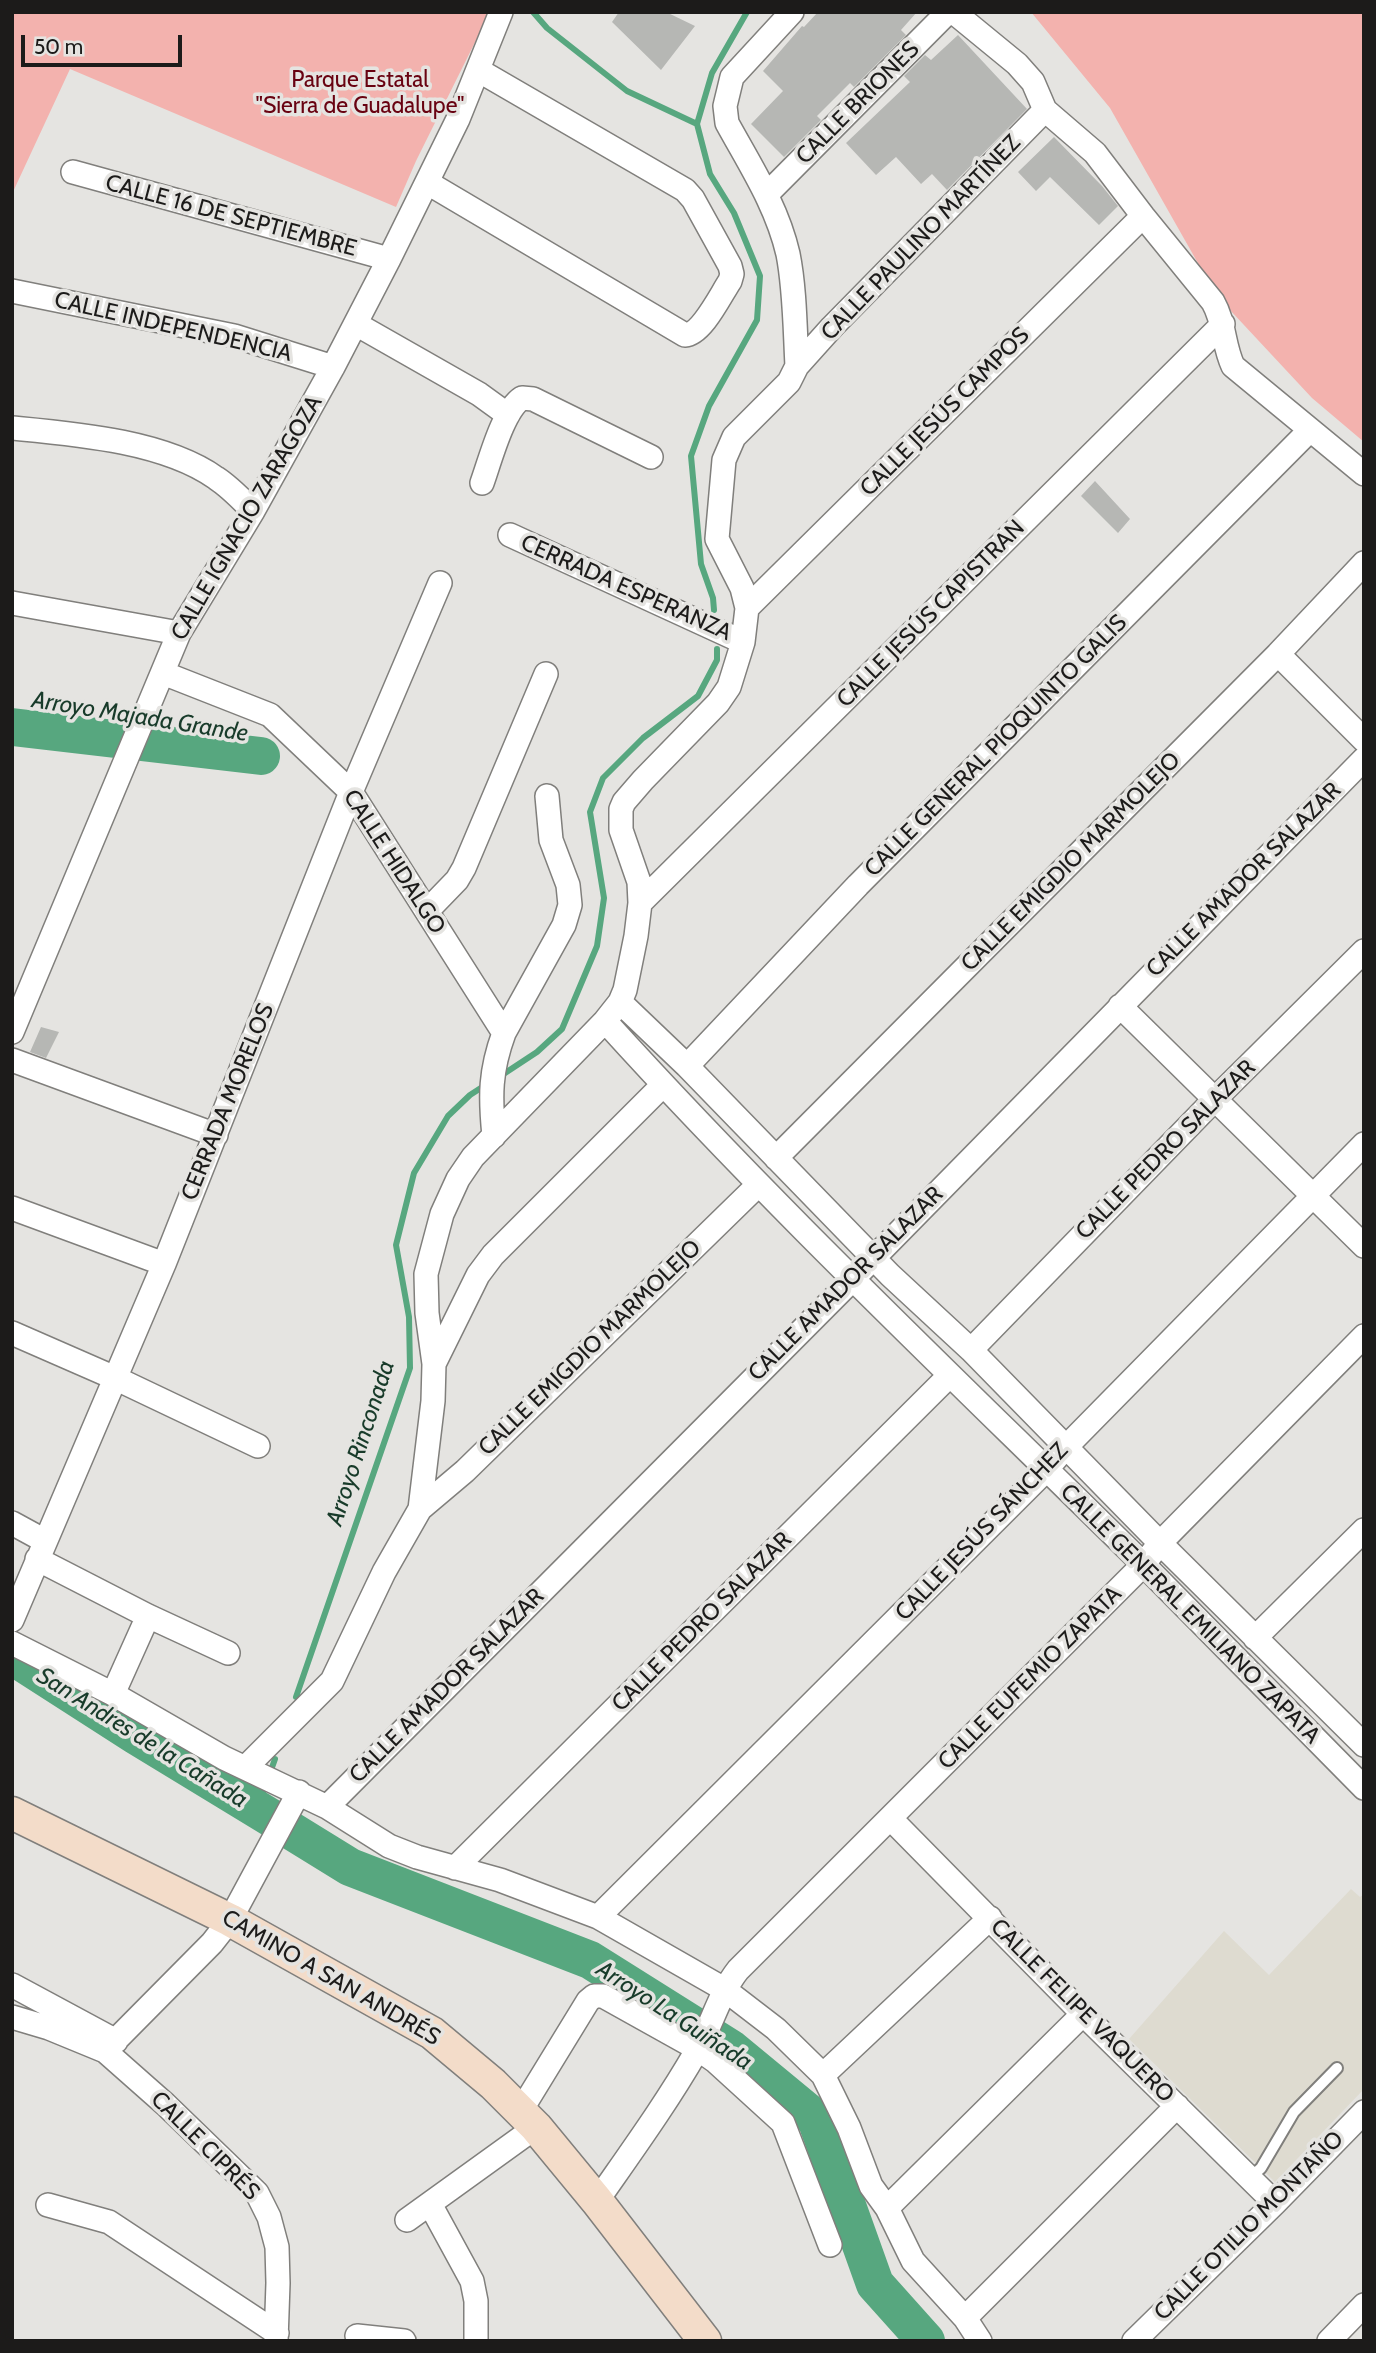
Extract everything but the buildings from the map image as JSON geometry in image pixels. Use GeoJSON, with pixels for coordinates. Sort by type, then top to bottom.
{"type":"FeatureCollection","features":[{"type":"Feature","properties":{"kind":"street","name":"CALLE IGNACIO ZARAGOZA"},"geometry":{"type":"LineString","coordinates":[[12,1032],[179,633],[253,510],[390,259],[428,183],[501,12]]}},
{"type":"Feature","properties":{"kind":"street"},"geometry":{"type":"LineString","coordinates":[[792,12],[732,77],[725,106],[727,122],[767,194],[788,254],[797,366]]}},
{"type":"Feature","properties":{"kind":"street"},"geometry":{"type":"LineString","coordinates":[[950,13],[1017,64],[1033,82],[1045,110],[1094,153],[1213,302],[1223,324],[1227,354],[1233,366],[1364,474]]}},
{"type":"Feature","properties":{"kind":"street","name":"CALLE BRIONES"},"geometry":{"type":"LineString","coordinates":[[767,194],[950,13]]}},
{"type":"Feature","properties":{"kind":"street"},"geometry":{"type":"LineString","coordinates":[[428,183],[678,332],[691,334],[699,329],[730,281],[730,266],[693,199],[676,183],[478,70]]}},
{"type":"Feature","properties":{"kind":"street","name":"CALLE PAULINO MARTÍNEZ"},"geometry":{"type":"LineString","coordinates":[[747,608],[736,576],[717,539],[724,460],[734,437],[789,382],[797,366],[832,327],[1045,110]]}},
{"type":"Feature","properties":{"kind":"street","name":"CALLE 16 DE SEPTIEMBRE"},"geometry":{"type":"LineString","coordinates":[[73,172],[390,259]]}},
{"type":"Feature","properties":{"kind":"street","name":"CALLE JESÚS CAMPOS"},"geometry":{"type":"LineString","coordinates":[[747,608],[1143,216]]}},
{"type":"Feature","properties":{"kind":"street","name":"CALLE INDEPENDENCIA"},"geometry":{"type":"LineString","coordinates":[[12,291],[234,337],[333,367]]}},
{"type":"Feature","properties":{"kind":"street"},"geometry":{"type":"LineString","coordinates":[[356,324],[479,394],[508,415]]}},
{"type":"Feature","properties":{"kind":"street","name":"CALLE JESÚS CAPISTRAN"},"geometry":{"type":"LineString","coordinates":[[640,904],[1223,324]]}},
{"type":"Feature","properties":{"kind":"street"},"geometry":{"type":"LineString","coordinates":[[482,483],[508,415],[519,399],[533,399],[651,457]]}},
{"type":"Feature","properties":{"kind":"street"},"geometry":{"type":"LineString","coordinates":[[12,428],[49,431],[132,445],[184,460],[215,477],[253,510]]}},
{"type":"Feature","properties":{"kind":"street","name":"CALLE GENERAL PIOQUINTO GALIS"},"geometry":{"type":"LineString","coordinates":[[687,1066],[858,885],[1310,430]]}},
{"type":"Feature","properties":{"kind":"street","name":"CERRADA ESPERANZA"},"geometry":{"type":"LineString","coordinates":[[510,535],[743,642]]}},
{"type":"Feature","properties":{"kind":"street","name":"CALLE EMIGDIO MARMOLEJO"},"geometry":{"type":"LineString","coordinates":[[775,1158],[1278,654],[1364,563]]}},
{"type":"Feature","properties":{"kind":"street","name":"CERRADA MORELOS"},"geometry":{"type":"LineString","coordinates":[[12,1620],[163,1264],[351,792],[440,583]]}},
{"type":"Feature","properties":{"kind":"street"},"geometry":{"type":"LineString","coordinates":[[12,603],[179,633]]}},
{"type":"Feature","properties":{"kind":"street"},"geometry":{"type":"LineString","coordinates":[[246,1767],[332,1681],[384,1572],[420,1509],[435,1364],[427,1313],[426,1274],[442,1214],[458,1179],[472,1157],[605,1021],[620,1002],[631,963],[640,904],[639,882],[621,830],[621,809],[624,802],[724,696],[743,642],[747,608]]}},
{"type":"Feature","properties":{"kind":"street"},"geometry":{"type":"LineString","coordinates":[[1278,654],[1364,740]]}},
{"type":"Feature","properties":{"kind":"street","name":"CALLE HIDALGO"},"geometry":{"type":"LineString","coordinates":[[163,673],[270,715],[351,792],[504,1033]]}},
{"type":"Feature","properties":{"kind":"street"},"geometry":{"type":"LineString","coordinates":[[427,911],[457,880],[464,868],[546,674]]}},
{"type":"Feature","properties":{"kind":"street","name":"CALLE AMADOR SALAZAR"},"geometry":{"type":"LineString","coordinates":[[327,1807],[852,1280],[1364,760]]}},
{"type":"Feature","properties":{"kind":"street"},"geometry":{"type":"LineString","coordinates":[[494,1136],[492,1071],[504,1033],[564,925],[570,905],[568,885],[551,840],[547,796]]}},
{"type":"Feature","properties":{"kind":"street","name":"CALLE PEDRO SALAZAR"},"geometry":{"type":"LineString","coordinates":[[971,1350],[1216,1098],[1364,951]]}},
{"type":"Feature","properties":{"kind":"street","name":"CALLE GENERAL EMILIANO ZAPATA"},"geometry":{"type":"LineString","coordinates":[[620,1002],[687,1066],[890,1275],[971,1350],[1255,1638],[1360,1733]]}},
{"type":"Feature","properties":{"kind":"street"},"geometry":{"type":"LineString","coordinates":[[1120,1006],[1364,1246]]}},
{"type":"Feature","properties":{"kind":"street","name":"CALLE GENERAL EMILIANO ZAPATA"},"geometry":{"type":"LineString","coordinates":[[605,1021],[758,1185],[852,1280],[1143,1565],[1364,1788]]}},
{"type":"Feature","properties":{"kind":"street"},"geometry":{"type":"LineString","coordinates":[[12,1060],[216,1135]]}},
{"type":"Feature","properties":{"kind":"street"},"geometry":{"type":"LineString","coordinates":[[435,1364],[478,1275],[493,1255],[663,1085]]}},
{"type":"Feature","properties":{"kind":"street","name":"CALLE JESÚS SÁNCHEZ"},"geometry":{"type":"LineString","coordinates":[[598,1917],[1046,1470],[1364,1144]]}},
{"type":"Feature","properties":{"kind":"street","name":"CALLE EMIGDIO MARMOLEJO"},"geometry":{"type":"LineString","coordinates":[[420,1509],[465,1471],[758,1185]]}},
{"type":"Feature","properties":{"kind":"street"},"geometry":{"type":"LineString","coordinates":[[12,1208],[163,1264]]}},
{"type":"Feature","properties":{"kind":"street"},"geometry":{"type":"LineString","coordinates":[[12,1333],[115,1378],[258,1446]]}},
{"type":"Feature","properties":{"kind":"street","name":"CALLE EUFEMIO ZAPATA"},"geometry":{"type":"LineString","coordinates":[[597,2201],[667,2101],[700,2046],[720,2000],[738,1970],[1143,1565],[1160,1543],[1364,1336]]}},
{"type":"Feature","properties":{"kind":"street","name":"CALLE PEDRO SALAZAR"},"geometry":{"type":"LineString","coordinates":[[454,1868],[948,1376]]}},
{"type":"Feature","properties":{"kind":"street"},"geometry":{"type":"LineString","coordinates":[[12,1523],[41,1550],[148,1616],[228,1653]]}},
{"type":"Feature","properties":{"kind":"street"},"geometry":{"type":"LineString","coordinates":[[1255,1638],[1364,1531]]}},
{"type":"Feature","properties":{"kind":"street"},"geometry":{"type":"LineString","coordinates":[[113,1695],[148,1616]]}},
{"type":"Feature","properties":{"kind":"street"},"geometry":{"type":"LineString","coordinates":[[12,1643],[113,1695],[224,1758],[327,1807],[389,1846],[500,1880],[598,1917],[720,2000],[776,2029],[823,2075],[849,2128],[871,2186],[887,2208],[917,2267],[965,2318],[980,2341]]}},
{"type":"Feature","properties":{"kind":"street"},"geometry":{"type":"LineString","coordinates":[[1326,1750],[1360,1733]]}},
{"type":"Feature","properties":{"kind":"street"},"geometry":{"type":"LineString","coordinates":[[110,2046],[212,1943],[230,1920],[299,1792]]}},
{"type":"Feature","properties":{"kind":"street","name":"CAMINO A SAN ANDRÉS"},"geometry":{"type":"LineString","coordinates":[[12,1812],[230,1920],[432,2033],[484,2076],[528,2119],[597,2201],[705,2341]]}},
{"type":"Feature","properties":{"kind":"street","name":"CALLE FELIPE VAQUERO"},"geometry":{"type":"LineString","coordinates":[[891,1819],[1083,2014],[1275,2203]]}},
{"type":"Feature","properties":{"kind":"street"},"geometry":{"type":"LineString","coordinates":[[823,2075],[990,1918]]}},
{"type":"Feature","properties":{"kind":"street"},"geometry":{"type":"LineString","coordinates":[[12,1985],[110,2046]]}},
{"type":"Feature","properties":{"kind":"street"},"geometry":{"type":"LineString","coordinates":[[407,2220],[430,2204],[528,2119],[588,2001],[594,1996],[603,1996],[700,2046],[783,2123],[830,2245]]}},
{"type":"Feature","properties":{"kind":"street"},"geometry":{"type":"LineString","coordinates":[[887,2208],[1083,2014]]}},
{"type":"Feature","properties":{"kind":"street"},"geometry":{"type":"LineString","coordinates":[[12,2017],[110,2046]]}},
{"type":"Feature","properties":{"kind":"street","name":"CALLE CIPRÉS"},"geometry":{"type":"LineString","coordinates":[[110,2046],[165,2104],[257,2193],[269,2217],[276,2247],[276,2337]]}},
{"type":"Feature","properties":{"kind":"street"},"geometry":{"type":"LineString","coordinates":[[965,2318],[1177,2106]]}},
{"type":"Feature","properties":{"kind":"street","name":"CALLE OTILIO MONTAÑO"},"geometry":{"type":"LineString","coordinates":[[1135,2341],[1364,2112]]}},
{"type":"Feature","properties":{"kind":"street"},"geometry":{"type":"LineString","coordinates":[[430,2204],[472,2281],[476,2301],[476,2341]]}},
{"type":"Feature","properties":{"kind":"street"},"geometry":{"type":"LineString","coordinates":[[48,2205],[109,2222],[276,2337]]}},
{"type":"Feature","properties":{"kind":"street"},"geometry":{"type":"LineString","coordinates":[[1329,2341],[1364,2305]]}},
{"type":"Feature","properties":{"kind":"street"},"geometry":{"type":"LineString","coordinates":[[357,2336],[404,2341]]}},
{"type":"Feature","properties":{"kind":"lane"},"geometry":{"type":"LineString","coordinates":[[1250,2178],[1261,2168],[1294,2112],[1337,2068]]}},
{"type":"Feature","properties":{"kind":"shaded area"},"geometry":{"type":"Polygon","coordinates":[[[1351,1889],[1360,1897],[1364,1894],[1364,2089],[1275,2182],[1129,2039],[1224,1931],[1269,1975],[1351,1889]]]}},
{"type":"Feature","properties":{"kind":"green space","name":"Parque Estatal \"Sierra de Guadalupe\""},"geometry":{"type":"Polygon","coordinates":[[[12,12],[490,12],[396,207],[70,69],[12,194],[12,12]]]}},
{"type":"Feature","properties":{"kind":"green space"},"geometry":{"type":"Polygon","coordinates":[[[1031,12],[1364,12],[1364,442],[1312,398],[1216,295],[1110,108],[1031,12]]]}},
{"type":"Feature","properties":{"kind":"waterway","name":"Arroyo Rinconada"},"geometry":{"type":"LineString","coordinates":[[533,12],[547,28],[627,91],[697,124]]}},
{"type":"Feature","properties":{"kind":"waterway","name":"Arroyo Rinconada"},"geometry":{"type":"LineString","coordinates":[[714,610],[713,598],[701,564],[691,456],[709,406],[757,320],[760,276],[734,213],[710,174],[697,124],[712,73],[747,12]]}},
{"type":"Feature","properties":{"kind":"waterway","name":"Arroyo Rinconada"},"geometry":{"type":"LineString","coordinates":[[499,1077],[537,1052],[562,1029],[597,946],[604,898],[590,812],[603,778],[643,738],[698,696],[717,660],[717,649]]}},
{"type":"Feature","properties":{"kind":"waterway","name":"Arroyo Majada Grande"},"geometry":{"type":"LineString","coordinates":[[12,716],[131,735]]}},
{"type":"Feature","properties":{"kind":"waterway","name":"San Andres de la Cañada"},"geometry":{"type":"LineString","coordinates":[[12,727],[261,756]]}},
{"type":"Feature","properties":{"kind":"waterway","name":"Arroyo Majada Grande"},"geometry":{"type":"LineString","coordinates":[[142,737],[261,756]]}},
{"type":"Feature","properties":{"kind":"waterway","name":"Arroyo Rinconada"},"geometry":{"type":"LineString","coordinates":[[296,1697],[410,1368],[409,1317],[396,1245],[414,1173],[448,1116],[470,1095],[487,1084]]}},
{"type":"Feature","properties":{"kind":"waterway","name":"San Andres de la Cañada"},"geometry":{"type":"LineString","coordinates":[[12,1656],[273,1819]]}},
{"type":"Feature","properties":{"kind":"waterway","name":"Arroyo Rinconada"},"geometry":{"type":"LineString","coordinates":[[270,1773],[275,1759]]}},
{"type":"Feature","properties":{"kind":"waterway","name":"Arroyo Rinconada"},"geometry":{"type":"LineString","coordinates":[[257,1810],[266,1783]]}},
{"type":"Feature","properties":{"kind":"waterway","name":"Arroyo La Guiñada"},"geometry":{"type":"LineString","coordinates":[[290,1830],[350,1867],[590,1960],[730,2048],[816,2119],[875,2284],[926,2341]]}}]}
